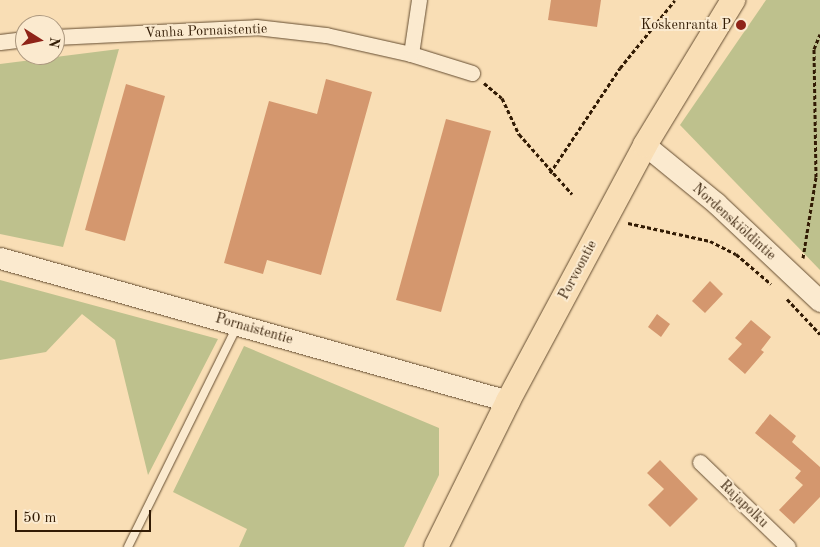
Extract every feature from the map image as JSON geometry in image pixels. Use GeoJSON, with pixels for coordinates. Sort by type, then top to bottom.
{"type":"FeatureCollection","features":[{"type":"Feature","properties":{"kind":"main road","name":"Porvoontie"},"geometry":{"type":"LineString","coordinates":[[436,547],[508,401],[644,146],[733,0]]}},
{"type":"Feature","properties":{"kind":"street"},"geometry":{"type":"LineString","coordinates":[[411,54],[419,0]]}},
{"type":"Feature","properties":{"kind":"street","name":"Vanha Pornaistentie"},"geometry":{"type":"LineString","coordinates":[[65,37],[256,27],[326,35],[411,54],[472,73]]}},
{"type":"Feature","properties":{"kind":"street"},"geometry":{"type":"LineString","coordinates":[[0,42],[15,40]]}},
{"type":"Feature","properties":{"kind":"street","name":"Nordenskiöldintie"},"geometry":{"type":"LineString","coordinates":[[644,146],[716,203],[786,284],[820,301]]}},
{"type":"Feature","properties":{"kind":"street","name":"Pornaistentie"},"geometry":{"type":"LineString","coordinates":[[0,258],[508,401]]}},
{"type":"Feature","properties":{"kind":"street","name":"Rajapolku"},"geometry":{"type":"LineString","coordinates":[[700,462],[788,547]]}},
{"type":"Feature","properties":{"kind":"lane"},"geometry":{"type":"LineString","coordinates":[[128,547],[238,324]]}},
{"type":"Feature","properties":{"kind":"path"},"geometry":{"type":"LineString","coordinates":[[550,173],[620,68],[675,0]]}},
{"type":"Feature","properties":{"kind":"path"},"geometry":{"type":"LineString","coordinates":[[628,223],[710,241],[786,284],[804,264],[802,251],[816,176],[817,121],[814,49],[820,34]]}},
{"type":"Feature","properties":{"kind":"path"},"geometry":{"type":"LineString","coordinates":[[472,73],[502,98],[519,134],[550,173],[572,194]]}},
{"type":"Feature","properties":{"kind":"path"},"geometry":{"type":"LineString","coordinates":[[817,121],[820,125]]}},
{"type":"Feature","properties":{"kind":"path"},"geometry":{"type":"LineString","coordinates":[[786,298],[820,334]]}},
{"type":"Feature","properties":{"kind":"green space"},"geometry":{"type":"Polygon","coordinates":[[[766,0],[820,0],[820,270],[680,125],[766,0]]]}},
{"type":"Feature","properties":{"kind":"green space"},"geometry":{"type":"Polygon","coordinates":[[[119,49],[63,247],[0,234],[0,64],[15,62],[15,65],[65,65],[65,56],[119,49]]]}},
{"type":"Feature","properties":{"kind":"green space"},"geometry":{"type":"Polygon","coordinates":[[[0,280],[218,339],[148,475],[115,340],[82,314],[46,352],[0,360],[0,280]]]}},
{"type":"Feature","properties":{"kind":"green space"},"geometry":{"type":"Polygon","coordinates":[[[244,346],[439,428],[439,475],[404,547],[239,547],[247,529],[173,492],[244,346]]]}},
{"type":"Feature","properties":{"kind":"building"},"geometry":{"type":"Polygon","coordinates":[[[551,0],[601,0],[597,27],[548,20],[551,0]]]}},
{"type":"Feature","properties":{"kind":"building"},"geometry":{"type":"Polygon","coordinates":[[[326,79],[372,92],[321,275],[267,260],[263,274],[224,263],[269,101],[317,114],[326,79]]]}},
{"type":"Feature","properties":{"kind":"building"},"geometry":{"type":"Polygon","coordinates":[[[126,84],[165,96],[125,241],[85,230],[126,84]]]}},
{"type":"Feature","properties":{"kind":"building"},"geometry":{"type":"Polygon","coordinates":[[[446,119],[491,131],[441,312],[396,300],[446,119]]]}},
{"type":"Feature","properties":{"kind":"building"},"geometry":{"type":"Polygon","coordinates":[[[710,281],[723,294],[705,313],[692,301],[710,281]]]}},
{"type":"Feature","properties":{"kind":"building"},"geometry":{"type":"Polygon","coordinates":[[[657,314],[670,324],[661,337],[648,327],[657,314]]]}},
{"type":"Feature","properties":{"kind":"building"},"geometry":{"type":"Polygon","coordinates":[[[751,320],[771,337],[761,350],[764,352],[745,374],[728,359],[742,344],[735,338],[751,320]]]}},
{"type":"Feature","properties":{"kind":"building"},"geometry":{"type":"Polygon","coordinates":[[[770,414],[796,436],[792,442],[820,467],[820,497],[794,524],[779,510],[803,485],[795,478],[801,471],[755,433],[770,414]]]}},
{"type":"Feature","properties":{"kind":"building"},"geometry":{"type":"Polygon","coordinates":[[[660,460],[698,499],[670,527],[648,505],[664,489],[647,473],[660,460]]]}},
{"type":"Feature","properties":{"kind":"place","name":"Koskenranta P"},"geometry":{"type":"Point","coordinates":[741,25]}}]}
